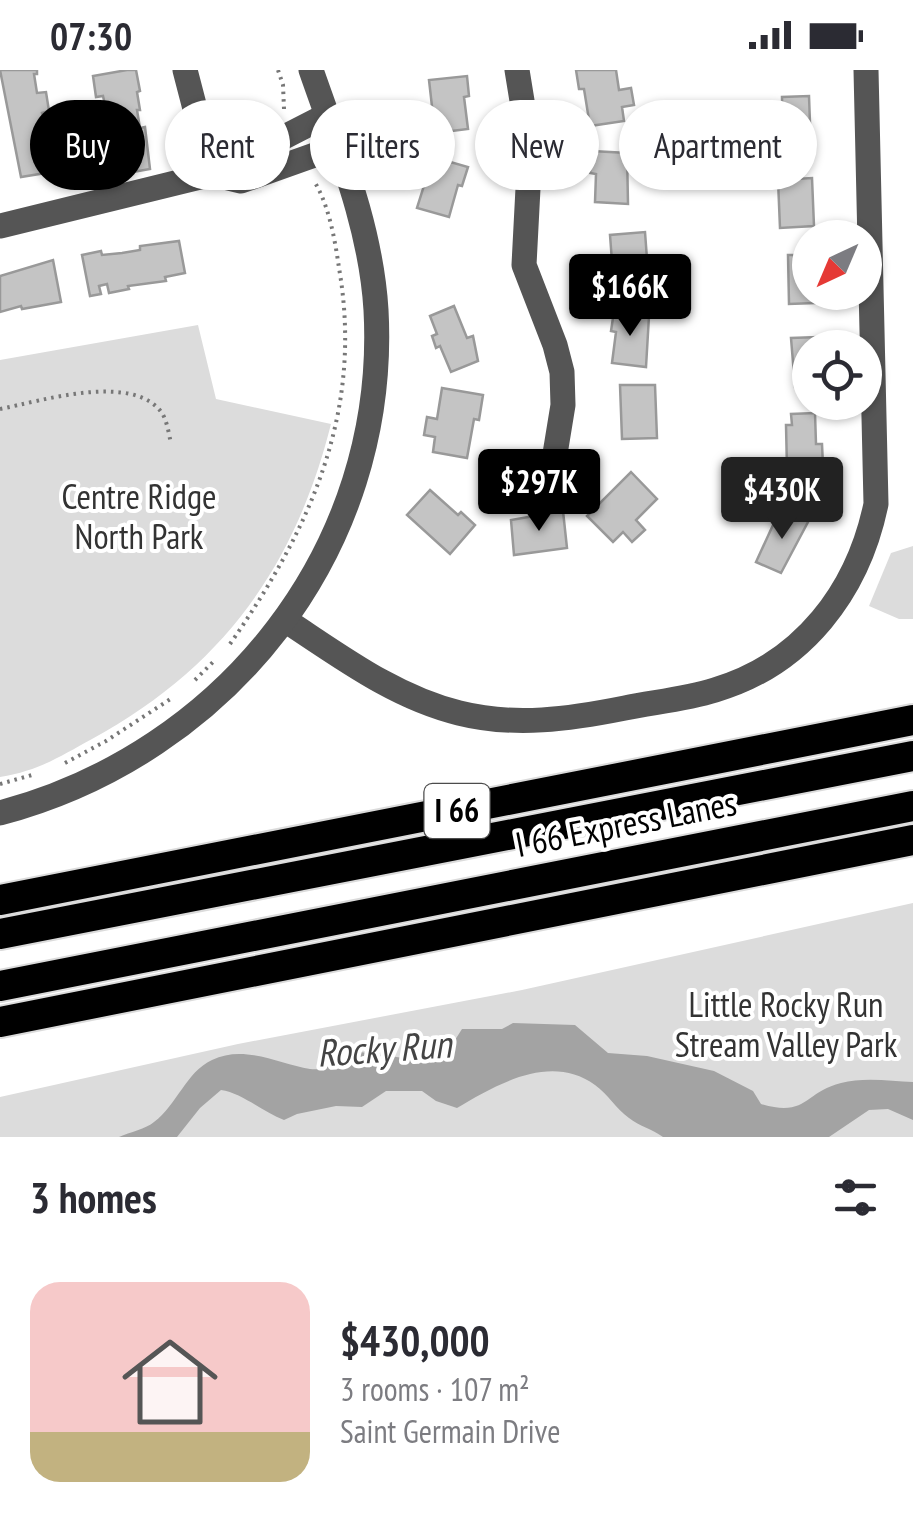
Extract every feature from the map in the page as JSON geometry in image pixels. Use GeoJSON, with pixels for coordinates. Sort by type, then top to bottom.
{"type":"FeatureCollection","features":[{"type":"Feature","properties":{"kind":"highway","name":"I 66"},"geometry":{"type":"LineString","coordinates":[[0,900],[913,720]]}},
{"type":"Feature","properties":{"kind":"highway","name":"I 66 Express Lanes"},"geometry":{"type":"LineString","coordinates":[[0,934],[913,756]]}},
{"type":"Feature","properties":{"kind":"highway","name":"I 66 Express Lanes"},"geometry":{"type":"LineString","coordinates":[[0,986],[913,806]]}},
{"type":"Feature","properties":{"kind":"highway"},"geometry":{"type":"LineString","coordinates":[[0,1022],[913,840]]}},
{"type":"Feature","properties":{"kind":"street"},"geometry":{"type":"LineString","coordinates":[[185,70],[193,100]]}},
{"type":"Feature","properties":{"kind":"street"},"geometry":{"type":"LineString","coordinates":[[311,70],[321,100]]}},
{"type":"Feature","properties":{"kind":"street"},"geometry":{"type":"LineString","coordinates":[[517,70],[530,150],[524,265],[562,372],[563,404],[554,460]]}},
{"type":"Feature","properties":{"kind":"street"},"geometry":{"type":"LineString","coordinates":[[284,620],[372,678],[410,697],[461,714],[518,721],[576,718],[713,691],[762,671],[804,640],[830,612],[851,580],[866,545],[876,504],[866,70]]}},
{"type":"Feature","properties":{"kind":"street"},"geometry":{"type":"LineString","coordinates":[[0,226],[165,186]]}},
{"type":"Feature","properties":{"kind":"street"},"geometry":{"type":"LineString","coordinates":[[0,813],[71,791],[172,735],[242,672],[284,620],[322,558],[358,465],[372,392],[376,310],[368,252],[352,190]]}},
{"type":"Feature","properties":{"kind":"path"},"geometry":{"type":"LineString","coordinates":[[278,70],[285,100]]}},
{"type":"Feature","properties":{"kind":"path"},"geometry":{"type":"LineString","coordinates":[[226,650],[274,580],[297,536],[318,491],[334,440],[344,357],[342,282],[318,190]]}},
{"type":"Feature","properties":{"kind":"path"},"geometry":{"type":"LineString","coordinates":[[0,409],[102,391],[121,392],[148,400],[163,415],[172,444]]}},
{"type":"Feature","properties":{"kind":"path"},"geometry":{"type":"LineString","coordinates":[[186,688],[216,659]]}},
{"type":"Feature","properties":{"kind":"path"},"geometry":{"type":"LineString","coordinates":[[63,764],[106,742],[178,694]]}},
{"type":"Feature","properties":{"kind":"path"},"geometry":{"type":"LineString","coordinates":[[0,784],[38,773]]}},
{"type":"Feature","properties":{"kind":"green space","name":"Centre Ridge North Park"},"geometry":{"type":"Polygon","coordinates":[[[198,325],[216,399],[331,424],[297,524],[247,608],[179,680],[138,711],[69,752],[37,767],[0,777],[0,360],[198,325]]]}},
{"type":"Feature","properties":{"kind":"green space"},"geometry":{"type":"Polygon","coordinates":[[[913,546],[913,619],[899,619],[869,606],[891,553],[913,546]]]}},
{"type":"Feature","properties":{"kind":"green space","name":"Little Rocky Run Stream Valley Park"},"geometry":{"type":"Polygon","coordinates":[[[913,903],[913,1137],[0,1137],[0,1097],[238,1044],[522,990],[913,903]]]}},
{"type":"Feature","properties":{"kind":"shaded area","name":"Rocky Run"},"geometry":{"type":"Polygon","coordinates":[[[513,1023],[575,1025],[608,1053],[647,1056],[714,1071],[753,1091],[761,1104],[776,1107],[797,1106],[829,1087],[850,1081],[913,1082],[913,1120],[888,1109],[869,1110],[829,1137],[663,1137],[629,1118],[600,1089],[578,1076],[543,1072],[507,1082],[457,1108],[422,1091],[386,1091],[362,1107],[336,1106],[284,1120],[221,1090],[200,1108],[177,1137],[119,1137],[154,1122],[195,1072],[224,1056],[249,1054],[310,1069],[330,1066],[360,1052],[432,1060],[450,1055],[462,1029],[502,1029],[513,1023]]]}},
{"type":"Feature","properties":{"kind":"building"},"geometry":{"type":"Polygon","coordinates":[[[0,70],[37,70],[37,93],[46,92],[47,100],[30,100],[30,176],[21,177],[0,70]]]}},
{"type":"Feature","properties":{"kind":"building"},"geometry":{"type":"Polygon","coordinates":[[[136,70],[138,100],[96,97],[93,76],[136,70]]]}},
{"type":"Feature","properties":{"kind":"building"},"geometry":{"type":"Polygon","coordinates":[[[576,70],[616,70],[619,90],[631,88],[633,100],[619,100],[619,122],[599,125],[599,100],[586,100],[584,89],[579,89],[576,70]]]}},
{"type":"Feature","properties":{"kind":"building"},"geometry":{"type":"Polygon","coordinates":[[[467,76],[469,96],[464,97],[468,129],[455,131],[455,100],[431,100],[429,80],[467,76]]]}},
{"type":"Feature","properties":{"kind":"building"},"geometry":{"type":"Polygon","coordinates":[[[809,96],[809,100],[782,100],[809,96]]]}},
{"type":"Feature","properties":{"kind":"building"},"geometry":{"type":"Polygon","coordinates":[[[145,127],[150,169],[145,170],[145,127]]]}},
{"type":"Feature","properties":{"kind":"building"},"geometry":{"type":"Polygon","coordinates":[[[599,151],[619,153],[619,190],[628,190],[628,204],[595,202],[595,190],[599,190],[599,151]]]}},
{"type":"Feature","properties":{"kind":"building"},"geometry":{"type":"Polygon","coordinates":[[[455,163],[468,167],[449,217],[417,208],[423,190],[455,190],[455,163]]]}},
{"type":"Feature","properties":{"kind":"building"},"geometry":{"type":"Polygon","coordinates":[[[778,190],[812,190],[814,220],[792,220],[792,227],[780,228],[778,190]]]}},
{"type":"Feature","properties":{"kind":"building"},"geometry":{"type":"Polygon","coordinates":[[[645,232],[649,286],[614,288],[610,235],[645,232]]]}},
{"type":"Feature","properties":{"kind":"building"},"geometry":{"type":"Polygon","coordinates":[[[179,241],[185,273],[109,293],[107,284],[99,286],[101,294],[90,296],[82,255],[101,251],[102,255],[122,253],[140,250],[140,246],[179,241]]]}},
{"type":"Feature","properties":{"kind":"building"},"geometry":{"type":"Polygon","coordinates":[[[788,255],[792,255],[792,304],[788,255]]]}},
{"type":"Feature","properties":{"kind":"building"},"geometry":{"type":"Polygon","coordinates":[[[53,260],[61,302],[0,312],[0,276],[53,260]]]}},
{"type":"Feature","properties":{"kind":"building"},"geometry":{"type":"Polygon","coordinates":[[[454,306],[467,338],[473,336],[478,361],[451,372],[440,346],[436,348],[432,336],[437,334],[430,316],[454,306]]]}},
{"type":"Feature","properties":{"kind":"building"},"geometry":{"type":"Polygon","coordinates":[[[614,311],[649,316],[646,367],[612,363],[614,311]]]}},
{"type":"Feature","properties":{"kind":"building"},"geometry":{"type":"Polygon","coordinates":[[[620,385],[655,385],[657,438],[622,439],[620,385]]]}},
{"type":"Feature","properties":{"kind":"building"},"geometry":{"type":"Polygon","coordinates":[[[442,388],[483,395],[467,458],[433,452],[435,437],[424,435],[427,417],[437,419],[442,388]]]}},
{"type":"Feature","properties":{"kind":"building"},"geometry":{"type":"Polygon","coordinates":[[[791,414],[792,420],[815,420],[816,444],[822,444],[823,466],[787,469],[786,425],[792,425],[791,414]]]}},
{"type":"Feature","properties":{"kind":"building"},"geometry":{"type":"Polygon","coordinates":[[[631,472],[657,499],[636,520],[645,530],[632,542],[623,532],[613,542],[587,516],[631,472]]]}},
{"type":"Feature","properties":{"kind":"building"},"geometry":{"type":"Polygon","coordinates":[[[430,490],[475,525],[450,554],[407,515],[430,490]]]}},
{"type":"Feature","properties":{"kind":"building"},"geometry":{"type":"Polygon","coordinates":[[[786,510],[809,520],[781,573],[756,562],[773,525],[778,527],[786,510]]]}},
{"type":"Feature","properties":{"kind":"building"},"geometry":{"type":"Polygon","coordinates":[[[563,511],[567,548],[514,555],[511,520],[563,511]]]}}]}
